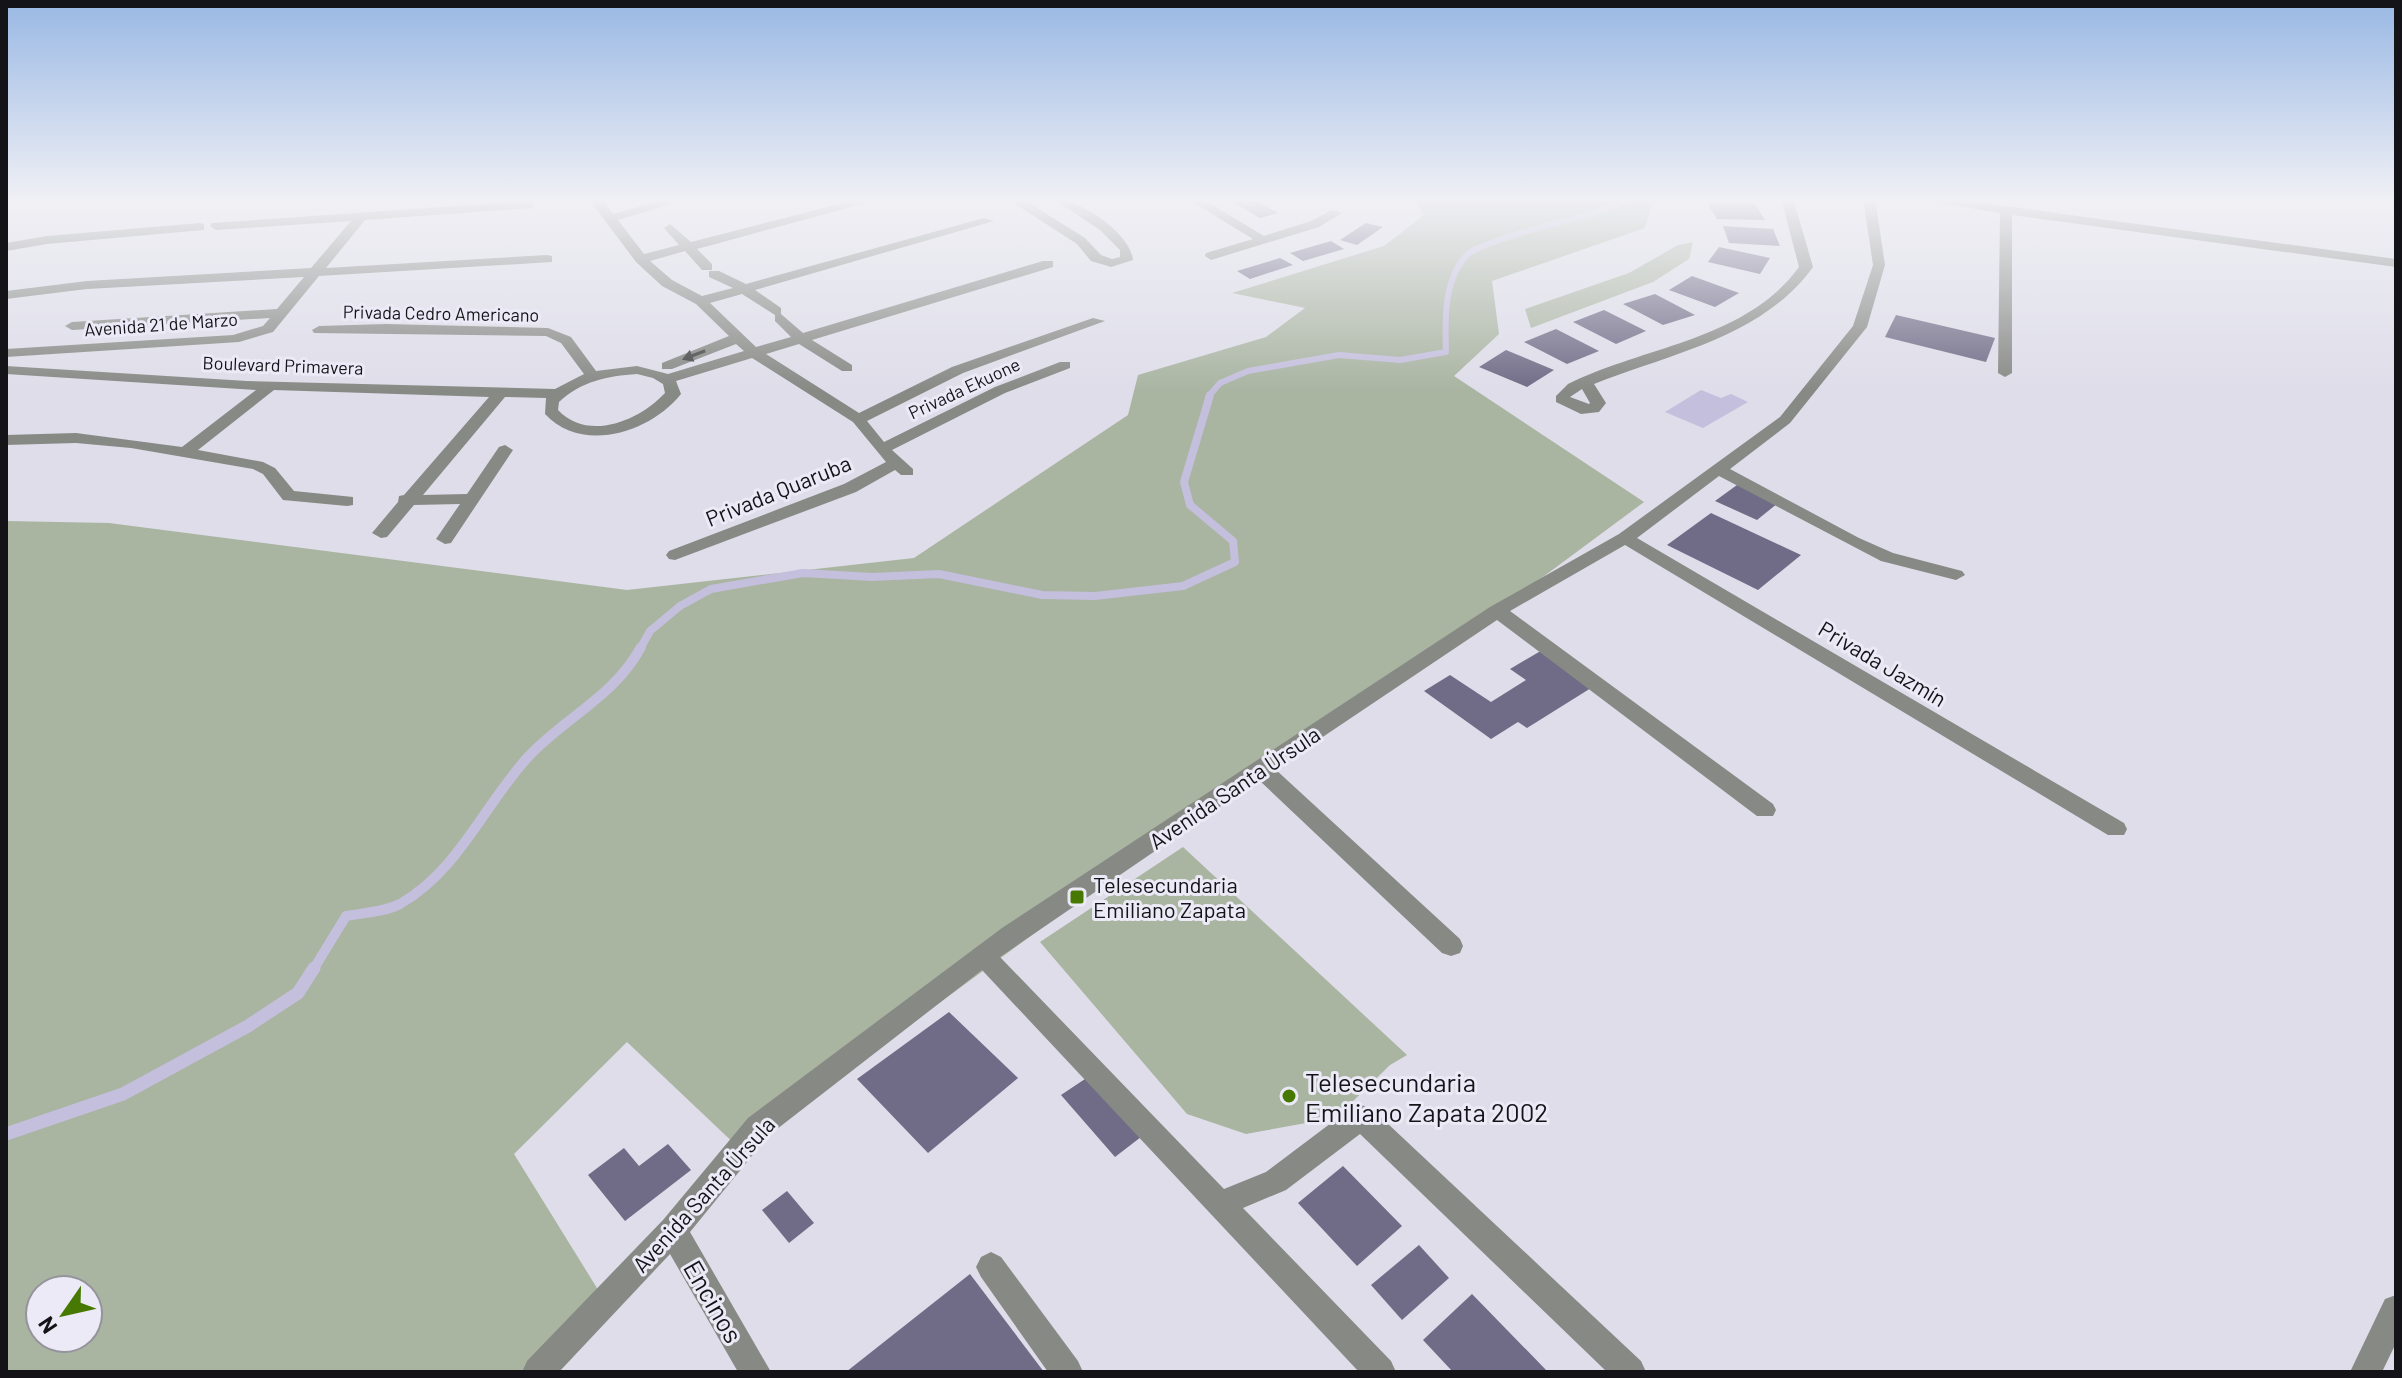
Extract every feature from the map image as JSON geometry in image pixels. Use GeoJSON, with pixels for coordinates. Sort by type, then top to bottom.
{"type":"FeatureCollection","features":[{"type":"Feature","properties":{"kind":"street"},"geometry":{"type":"LineString","coordinates":[[315,271],[322,262]]}},
{"type":"Feature","properties":{"kind":"street"},"geometry":{"type":"LineString","coordinates":[[315,271],[483,262]]}},
{"type":"Feature","properties":{"kind":"street"},"geometry":{"type":"LineString","coordinates":[[645,262],[667,283],[701,301],[752,351],[858,419],[881,449]]}},
{"type":"Feature","properties":{"kind":"street"},"geometry":{"type":"LineString","coordinates":[[702,262],[778,315],[800,338],[847,368]]}},
{"type":"Feature","properties":{"kind":"street"},"geometry":{"type":"LineString","coordinates":[[701,301],[837,262]]}},
{"type":"Feature","properties":{"kind":"street"},"geometry":{"type":"LineString","coordinates":[[1585,382],[1719,333],[1797,286],[1806,267],[1805,262]]}},
{"type":"Feature","properties":{"kind":"street","name":"Avenida Santa Úrsula"},"geometry":{"type":"LineString","coordinates":[[538,1372],[673,1230],[758,1127],[984,956],[1497,611],[1625,538],[1785,420],[1860,327],[1879,262]]}},
{"type":"Feature","properties":{"kind":"street"},"geometry":{"type":"LineString","coordinates":[[2005,373],[2006,262]]}},
{"type":"Feature","properties":{"kind":"street"},"geometry":{"type":"LineString","coordinates":[[666,379],[1048,264]]}},
{"type":"Feature","properties":{"kind":"street","name":"Avenida 21 de Marzo"},"geometry":{"type":"LineString","coordinates":[[6,295],[87,285],[315,271]]}},
{"type":"Feature","properties":{"kind":"street","name":"Avenida 21 de Marzo"},"geometry":{"type":"LineString","coordinates":[[6,353],[234,339],[268,329],[315,271]]}},
{"type":"Feature","properties":{"kind":"street"},"geometry":{"type":"LineString","coordinates":[[72,326],[284,313]]}},
{"type":"Feature","properties":{"kind":"street"},"geometry":{"type":"LineString","coordinates":[[858,419],[892,404],[909,391],[999,353],[1098,321]]}},
{"type":"Feature","properties":{"kind":"street","name":"Privada Cedro Americano"},"geometry":{"type":"LineString","coordinates":[[319,330],[386,328],[548,332],[566,340],[592,375]]}},
{"type":"Feature","properties":{"kind":"street"},"geometry":{"type":"LineString","coordinates":[[650,372],[738,338]]}},
{"type":"Feature","properties":{"kind":"street"},"geometry":{"type":"LineString","coordinates":[[46,374],[80,348]]}},
{"type":"Feature","properties":{"kind":"street","name":"Privada Ekuone"},"geometry":{"type":"LineString","coordinates":[[881,449],[1000,390],[1065,365]]}},
{"type":"Feature","properties":{"kind":"street","name":"Boulevard Primavera"},"geometry":{"type":"LineString","coordinates":[[6,370],[555,399]]}},
{"type":"Feature","properties":{"kind":"street"},"geometry":{"type":"LineString","coordinates":[[637,370],[650,372],[666,379],[673,394],[664,407],[646,418],[593,430],[565,425],[556,420],[550,411],[555,399],[592,375],[637,370]]}},
{"type":"Feature","properties":{"kind":"street","name":"Boulevard Primavera"},"geometry":{"type":"LineString","coordinates":[[6,384],[255,397],[496,397]]}},
{"type":"Feature","properties":{"kind":"street"},"geometry":{"type":"LineString","coordinates":[[184,453],[271,385]]}},
{"type":"Feature","properties":{"kind":"street"},"geometry":{"type":"LineString","coordinates":[[381,533],[405,500],[496,397]]}},
{"type":"Feature","properties":{"kind":"street"},"geometry":{"type":"LineString","coordinates":[[6,440],[90,439],[257,465],[269,471],[289,496],[347,501]]}},
{"type":"Feature","properties":{"kind":"street","name":"Privada Quaruba"},"geometry":{"type":"LineString","coordinates":[[675,555],[902,467],[881,449]]}},
{"type":"Feature","properties":{"kind":"street"},"geometry":{"type":"LineString","coordinates":[[445,539],[505,450]]}},
{"type":"Feature","properties":{"kind":"street"},"geometry":{"type":"LineString","coordinates":[[1718,469],[1853,542],[1887,557],[1956,575]]}},
{"type":"Feature","properties":{"kind":"street"},"geometry":{"type":"LineString","coordinates":[[405,500],[470,499]]}},
{"type":"Feature","properties":{"kind":"street","name":"Privada Jazmín"},"geometry":{"type":"LineString","coordinates":[[1625,538],[2116,829]]}},
{"type":"Feature","properties":{"kind":"street"},"geometry":{"type":"LineString","coordinates":[[1497,611],[1765,810]]}},
{"type":"Feature","properties":{"kind":"street"},"geometry":{"type":"LineString","coordinates":[[1260,768],[1451,946]]}},
{"type":"Feature","properties":{"kind":"street"},"geometry":{"type":"LineString","coordinates":[[984,956],[1380,1372]]}},
{"type":"Feature","properties":{"kind":"street"},"geometry":{"type":"LineString","coordinates":[[1220,1204],[1276,1181],[1361,1117],[1630,1372]]}},
{"type":"Feature","properties":{"kind":"street","name":"Encinos"},"geometry":{"type":"LineString","coordinates":[[673,1230],[755,1372]]}},
{"type":"Feature","properties":{"kind":"street"},"geometry":{"type":"LineString","coordinates":[[991,1267],[1067,1372]]}},
{"type":"Feature","properties":{"kind":"street"},"geometry":{"type":"LineString","coordinates":[[2366,1372],[2396,1310]]}},
{"type":"Feature","properties":{"kind":"green space"},"geometry":{"type":"Polygon","coordinates":[[[1331,262],[1546,262],[1492,281],[1499,334],[1454,376],[1644,502],[1497,611],[1260,768],[740,1149],[627,1042],[514,1154],[605,1301],[538,1372],[6,1372],[6,521],[109,523],[627,590],[914,558],[1128,415],[1138,375],[1266,337],[1305,308],[1232,293],[1331,262]]]}},
{"type":"Feature","properties":{"kind":"green space"},"geometry":{"type":"Polygon","coordinates":[[[1648,262],[1684,262],[1653,282],[1531,328],[1525,309],[1629,273],[1648,262]]]}},
{"type":"Feature","properties":{"kind":"green space"},"geometry":{"type":"Polygon","coordinates":[[[1183,847],[1407,1055],[1390,1065],[1349,1105],[1306,1123],[1246,1134],[1187,1114],[1040,942],[1183,847]]]}},
{"type":"Feature","properties":{"kind":"shaded area"},"geometry":{"type":"Polygon","coordinates":[[[1701,390],[1721,398],[1731,394],[1748,402],[1703,428],[1665,412],[1701,390]]]}},
{"type":"Feature","properties":{"kind":"building"},"geometry":{"type":"Polygon","coordinates":[[[1266,262],[1293,265],[1250,279],[1237,271],[1266,262]]]}},
{"type":"Feature","properties":{"kind":"building"},"geometry":{"type":"Polygon","coordinates":[[[1709,262],[1767,262],[1760,274],[1709,262]]]}},
{"type":"Feature","properties":{"kind":"building"},"geometry":{"type":"Polygon","coordinates":[[[1692,276],[1739,293],[1715,307],[1669,290],[1692,276]]]}},
{"type":"Feature","properties":{"kind":"building"},"geometry":{"type":"Polygon","coordinates":[[[1655,294],[1695,315],[1663,325],[1623,304],[1655,294]]]}},
{"type":"Feature","properties":{"kind":"building"},"geometry":{"type":"Polygon","coordinates":[[[1604,310],[1646,331],[1616,344],[1573,322],[1604,310]]]}},
{"type":"Feature","properties":{"kind":"building"},"geometry":{"type":"Polygon","coordinates":[[[1896,315],[1995,338],[1986,362],[1885,337],[1896,315]]]}},
{"type":"Feature","properties":{"kind":"building"},"geometry":{"type":"Polygon","coordinates":[[[1556,329],[1599,351],[1567,364],[1524,342],[1556,329]]]}},
{"type":"Feature","properties":{"kind":"building"},"geometry":{"type":"Polygon","coordinates":[[[1506,350],[1554,370],[1527,387],[1479,367],[1506,350]]]}},
{"type":"Feature","properties":{"kind":"building"},"geometry":{"type":"Polygon","coordinates":[[[1737,485],[1778,503],[1757,520],[1715,501],[1737,485]]]}},
{"type":"Feature","properties":{"kind":"building"},"geometry":{"type":"Polygon","coordinates":[[[1711,513],[1801,555],[1758,590],[1667,545],[1711,513]]]}},
{"type":"Feature","properties":{"kind":"building"},"geometry":{"type":"Polygon","coordinates":[[[1544,649],[1591,688],[1527,728],[1518,722],[1491,739],[1424,691],[1450,675],[1491,702],[1526,680],[1510,669],[1544,649]]]}},
{"type":"Feature","properties":{"kind":"building"},"geometry":{"type":"Polygon","coordinates":[[[949,1012],[1018,1078],[928,1153],[857,1079],[949,1012]]]}},
{"type":"Feature","properties":{"kind":"building"},"geometry":{"type":"Polygon","coordinates":[[[1088,1077],[1141,1137],[1115,1157],[1061,1095],[1088,1077]]]}},
{"type":"Feature","properties":{"kind":"building"},"geometry":{"type":"Polygon","coordinates":[[[668,1144],[691,1170],[625,1221],[588,1175],[624,1148],[639,1166],[668,1144]]]}},
{"type":"Feature","properties":{"kind":"building"},"geometry":{"type":"Polygon","coordinates":[[[1343,1166],[1402,1226],[1357,1266],[1298,1203],[1343,1166]]]}},
{"type":"Feature","properties":{"kind":"building"},"geometry":{"type":"Polygon","coordinates":[[[787,1191],[814,1223],[789,1243],[762,1210],[787,1191]]]}},
{"type":"Feature","properties":{"kind":"building"},"geometry":{"type":"Polygon","coordinates":[[[1419,1245],[1449,1278],[1402,1320],[1371,1285],[1419,1245]]]}},
{"type":"Feature","properties":{"kind":"building"},"geometry":{"type":"Polygon","coordinates":[[[970,1274],[1044,1372],[846,1372],[970,1274]]]}},
{"type":"Feature","properties":{"kind":"building"},"geometry":{"type":"Polygon","coordinates":[[[1472,1294],[1548,1372],[1453,1372],[1423,1340],[1472,1294]]]}},
{"type":"Feature","properties":{"kind":"waterway"},"geometry":{"type":"LineString","coordinates":[[1208,397],[1220,383],[1248,371],[1339,355],[1400,360],[1446,352],[1447,300],[1454,274],[1462,262]]}},
{"type":"Feature","properties":{"kind":"waterway"},"geometry":{"type":"LineString","coordinates":[[640,649],[650,631],[680,606],[711,589],[803,573],[872,577],[939,574],[1042,595],[1095,596],[1183,586],[1235,562],[1233,541],[1190,505],[1184,482],[1210,395]]}},
{"type":"Feature","properties":{"kind":"waterway"},"geometry":{"type":"LineString","coordinates":[[313,970],[346,916],[394,907],[421,890],[439,873],[528,757],[617,680],[641,647]]}},
{"type":"Feature","properties":{"kind":"waterway"},"geometry":{"type":"LineString","coordinates":[[6,1134],[123,1094],[248,1026],[298,993],[314,968]]}},
{"type":"Feature","properties":{"kind":"place","name":"Telesecundaria Emiliano Zapata"},"geometry":{"type":"Point","coordinates":[1077,897]}},
{"type":"Feature","properties":{"kind":"place","name":"Telesecundaria Emiliano Zapata 2002"},"geometry":{"type":"Point","coordinates":[1289,1096]}}]}
